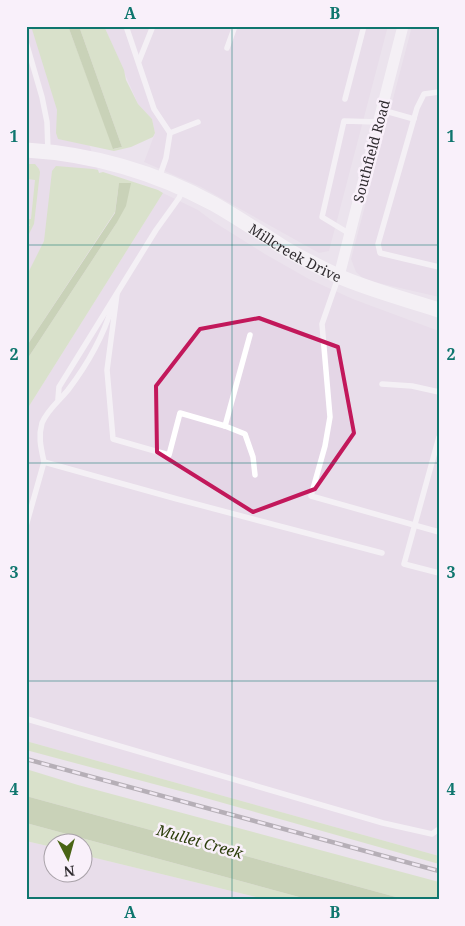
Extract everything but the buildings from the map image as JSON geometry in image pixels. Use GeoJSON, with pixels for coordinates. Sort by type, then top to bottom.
{"type":"FeatureCollection","features":[{"type":"Feature","properties":{"kind":"street","name":"Southfield Road"},"geometry":{"type":"LineString","coordinates":[[339,276],[403,26]]}},
{"type":"Feature","properties":{"kind":"street","name":"Millcreek Drive"},"geometry":{"type":"LineString","coordinates":[[26,150],[48,151],[98,159],[159,179],[214,204],[283,247],[339,276],[439,310]]}},
{"type":"Feature","properties":{"kind":"lane"},"geometry":{"type":"LineString","coordinates":[[126,26],[154,109],[170,132],[166,158],[159,179]]}},
{"type":"Feature","properties":{"kind":"lane"},"geometry":{"type":"LineString","coordinates":[[138,61],[152,26]]}},
{"type":"Feature","properties":{"kind":"lane"},"geometry":{"type":"LineString","coordinates":[[226,48],[234,26]]}},
{"type":"Feature","properties":{"kind":"lane"},"geometry":{"type":"LineString","coordinates":[[345,99],[364,26]]}},
{"type":"Feature","properties":{"kind":"lane"},"geometry":{"type":"LineString","coordinates":[[26,42],[47,122],[48,151]]}},
{"type":"Feature","properties":{"kind":"lane"},"geometry":{"type":"LineString","coordinates":[[439,92],[424,94],[414,119],[378,244],[380,253],[439,267]]}},
{"type":"Feature","properties":{"kind":"lane"},"geometry":{"type":"LineString","coordinates":[[382,110],[414,119]]}},
{"type":"Feature","properties":{"kind":"lane"},"geometry":{"type":"LineString","coordinates":[[350,234],[322,217],[344,121],[378,122]]}},
{"type":"Feature","properties":{"kind":"lane"},"geometry":{"type":"LineString","coordinates":[[170,132],[198,122]]}},
{"type":"Feature","properties":{"kind":"lane"},"geometry":{"type":"LineString","coordinates":[[58,399],[59,387],[183,190]]}},
{"type":"Feature","properties":{"kind":"lane"},"geometry":{"type":"LineString","coordinates":[[339,276],[322,324],[330,417],[326,446],[311,496],[439,532]]}},
{"type":"Feature","properties":{"kind":"lane"},"geometry":{"type":"LineString","coordinates":[[26,526],[44,462],[39,444],[43,422],[90,357],[106,326],[116,294]]}},
{"type":"Feature","properties":{"kind":"lane"},"geometry":{"type":"LineString","coordinates":[[116,294],[107,370],[113,439],[168,455],[180,413],[225,426],[244,434],[253,457],[255,475]]}},
{"type":"Feature","properties":{"kind":"lane"},"geometry":{"type":"LineString","coordinates":[[225,426],[250,335]]}},
{"type":"Feature","properties":{"kind":"lane"},"geometry":{"type":"LineString","coordinates":[[382,384],[412,386],[439,392]]}},
{"type":"Feature","properties":{"kind":"lane"},"geometry":{"type":"LineString","coordinates":[[439,437],[404,564],[439,573]]}},
{"type":"Feature","properties":{"kind":"lane"},"geometry":{"type":"LineString","coordinates":[[44,462],[382,553]]}},
{"type":"Feature","properties":{"kind":"lane"},"geometry":{"type":"LineString","coordinates":[[26,717],[27,720],[383,823],[432,834],[439,828]]}},
{"type":"Feature","properties":{"kind":"highlighted area"},"geometry":{"type":"Polygon","coordinates":[[[259,318],[338,347],[354,433],[315,489],[253,512],[157,452],[156,386],[200,329],[259,318]]]}},
{"type":"Feature","properties":{"kind":"shaded area"},"geometry":{"type":"Polygon","coordinates":[[[26,26],[48,26],[99,173],[26,299],[26,26]]]}},
{"type":"Feature","properties":{"kind":"shaded area"},"geometry":{"type":"Polygon","coordinates":[[[31,26],[68,26],[114,149],[122,147],[79,26],[104,26],[138,104],[152,119],[155,133],[153,137],[131,147],[114,151],[58,139],[56,133],[57,110],[31,26]]]}},
{"type":"Feature","properties":{"kind":"shaded area"},"geometry":{"type":"Polygon","coordinates":[[[68,26],[79,26],[122,147],[113,149],[68,26]]]}},
{"type":"Feature","properties":{"kind":"shaded area"},"geometry":{"type":"Polygon","coordinates":[[[104,26],[388,26],[329,251],[319,253],[201,187],[144,162],[155,133],[152,119],[138,104],[104,26]]]}},
{"type":"Feature","properties":{"kind":"shaded area"},"geometry":{"type":"Polygon","coordinates":[[[412,26],[439,26],[439,297],[365,280],[356,272],[351,259],[412,26]]]}},
{"type":"Feature","properties":{"kind":"shaded area"},"geometry":{"type":"Polygon","coordinates":[[[26,164],[35,164],[40,172],[34,224],[26,240],[26,230],[30,225],[26,222],[26,219],[31,219],[35,180],[28,179],[26,164]]]}},
{"type":"Feature","properties":{"kind":"shaded area"},"geometry":{"type":"Polygon","coordinates":[[[56,166],[98,170],[99,173],[103,172],[163,193],[26,411],[26,361],[116,224],[119,183],[115,212],[26,347],[26,277],[44,241],[52,171],[56,166]]]}},
{"type":"Feature","properties":{"kind":"shaded area"},"geometry":{"type":"Polygon","coordinates":[[[119,183],[131,183],[126,206],[26,361],[26,347],[115,213],[119,183]]]}},
{"type":"Feature","properties":{"kind":"shaded area"},"geometry":{"type":"Polygon","coordinates":[[[163,193],[198,210],[265,254],[309,279],[353,299],[439,331],[439,856],[26,741],[26,411],[163,193]]]}},
{"type":"Feature","properties":{"kind":"shaded area"},"geometry":{"type":"Polygon","coordinates":[[[26,741],[439,856],[439,864],[195,795],[26,750],[26,741]]]}},
{"type":"Feature","properties":{"kind":"shaded area"},"geometry":{"type":"Polygon","coordinates":[[[26,769],[78,785],[439,882],[439,900],[407,900],[26,796],[26,769]]]}},
{"type":"Feature","properties":{"kind":"shaded area"},"geometry":{"type":"Polygon","coordinates":[[[26,796],[407,900],[310,900],[92,841],[92,834],[67,834],[26,823],[26,796]]]}},
{"type":"Feature","properties":{"kind":"shaded area"},"geometry":{"type":"Polygon","coordinates":[[[26,823],[67,834],[42,834],[42,845],[26,841],[26,823]]]}},
{"type":"Feature","properties":{"kind":"shaded area"},"geometry":{"type":"Polygon","coordinates":[[[26,841],[42,845],[42,884],[92,884],[92,857],[268,900],[26,900],[26,841]]]}},
{"type":"Feature","properties":{"kind":"shaded area"},"geometry":{"type":"Polygon","coordinates":[[[92,841],[310,900],[268,900],[92,857],[92,841]]]}},
{"type":"Feature","properties":{"kind":"railway"},"geometry":{"type":"LineString","coordinates":[[26,759],[439,871]]}},
{"type":"Feature","properties":{"kind":"water label","name":"Mullet Creek"},"geometry":{"type":"Point","coordinates":[200,841]}}]}
